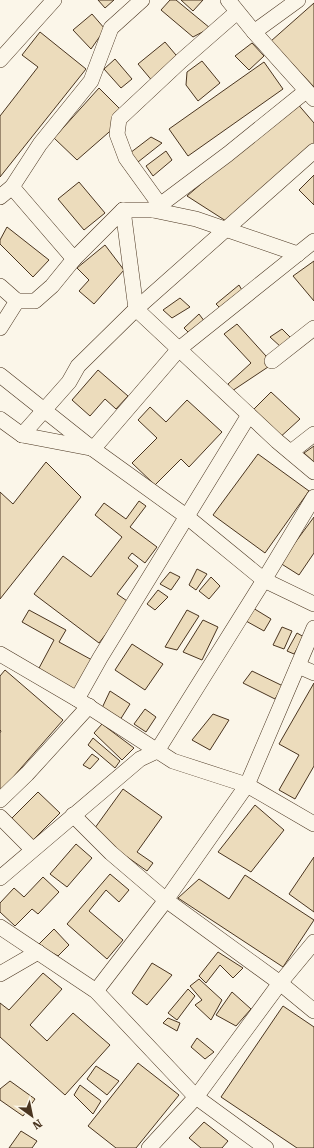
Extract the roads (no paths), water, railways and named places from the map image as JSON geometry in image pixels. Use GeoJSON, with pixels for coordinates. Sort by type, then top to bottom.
{"type":"FeatureCollection","features":[{"type":"Feature","properties":{"kind":"street"},"geometry":{"type":"LineString","coordinates":[[0,60],[54,0]]}},
{"type":"Feature","properties":{"kind":"street"},"geometry":{"type":"LineString","coordinates":[[0,197],[12,187],[40,144],[92,81],[111,28],[142,0]]}},
{"type":"Feature","properties":{"kind":"street"},"geometry":{"type":"LineString","coordinates":[[157,208],[228,154],[310,95],[254,32],[228,0]]}},
{"type":"Feature","properties":{"kind":"street"},"geometry":{"type":"LineString","coordinates":[[254,32],[298,0]]}},
{"type":"Feature","properties":{"kind":"street"},"geometry":{"type":"LineString","coordinates":[[157,208],[126,158],[117,134],[119,119],[181,61],[237,12]]}},
{"type":"Feature","properties":{"kind":"street"},"geometry":{"type":"LineString","coordinates":[[22,435],[69,382],[78,366],[136,309],[314,151]]}},
{"type":"Feature","properties":{"kind":"street"},"geometry":{"type":"LineString","coordinates":[[12,187],[74,259]]}},
{"type":"Feature","properties":{"kind":"street"},"geometry":{"type":"LineString","coordinates":[[0,286],[17,302],[35,301],[52,286],[74,259],[123,210],[157,208],[227,228],[298,254]]}},
{"type":"Feature","properties":{"kind":"street"},"geometry":{"type":"LineString","coordinates":[[123,210],[136,309],[314,472]]}},
{"type":"Feature","properties":{"kind":"street"},"geometry":{"type":"LineString","coordinates":[[93,449],[179,349],[314,241]]}},
{"type":"Feature","properties":{"kind":"street"},"geometry":{"type":"LineString","coordinates":[[0,328],[17,302]]}},
{"type":"Feature","properties":{"kind":"street"},"geometry":{"type":"LineString","coordinates":[[272,361],[314,328]]}},
{"type":"Feature","properties":{"kind":"street"},"geometry":{"type":"LineString","coordinates":[[0,375],[93,449],[186,516],[264,580],[314,604]]}},
{"type":"Feature","properties":{"kind":"street"},"geometry":{"type":"LineString","coordinates":[[0,800],[27,774],[83,703],[100,658],[249,414]]}},
{"type":"Feature","properties":{"kind":"street"},"geometry":{"type":"LineString","coordinates":[[0,419],[22,435],[93,449]]}},
{"type":"Feature","properties":{"kind":"street"},"geometry":{"type":"LineString","coordinates":[[291,452],[314,434]]}},
{"type":"Feature","properties":{"kind":"street"},"geometry":{"type":"LineString","coordinates":[[0,878],[32,849],[140,759],[157,751],[314,497]]}},
{"type":"Feature","properties":{"kind":"street"},"geometry":{"type":"LineString","coordinates":[[96,991],[166,900],[247,785],[314,628]]}},
{"type":"Feature","properties":{"kind":"street"},"geometry":{"type":"LineString","coordinates":[[0,654],[83,703],[173,761],[247,785],[314,824]]}},
{"type":"Feature","properties":{"kind":"street"},"geometry":{"type":"LineString","coordinates":[[298,666],[314,672]]}},
{"type":"Feature","properties":{"kind":"street"},"geometry":{"type":"LineString","coordinates":[[73,816],[111,853],[166,900],[280,983],[314,1010]]}},
{"type":"Feature","properties":{"kind":"street"},"geometry":{"type":"LineString","coordinates":[[0,817],[32,849]]}},
{"type":"Feature","properties":{"kind":"street"},"geometry":{"type":"LineString","coordinates":[[0,927],[96,991],[196,1097],[266,1148]]}},
{"type":"Feature","properties":{"kind":"street"},"geometry":{"type":"LineString","coordinates":[[149,1148],[196,1097],[280,983],[314,942]]}},
{"type":"Feature","properties":{"kind":"street"},"geometry":{"type":"LineString","coordinates":[[0,974],[38,952]]}}]}
